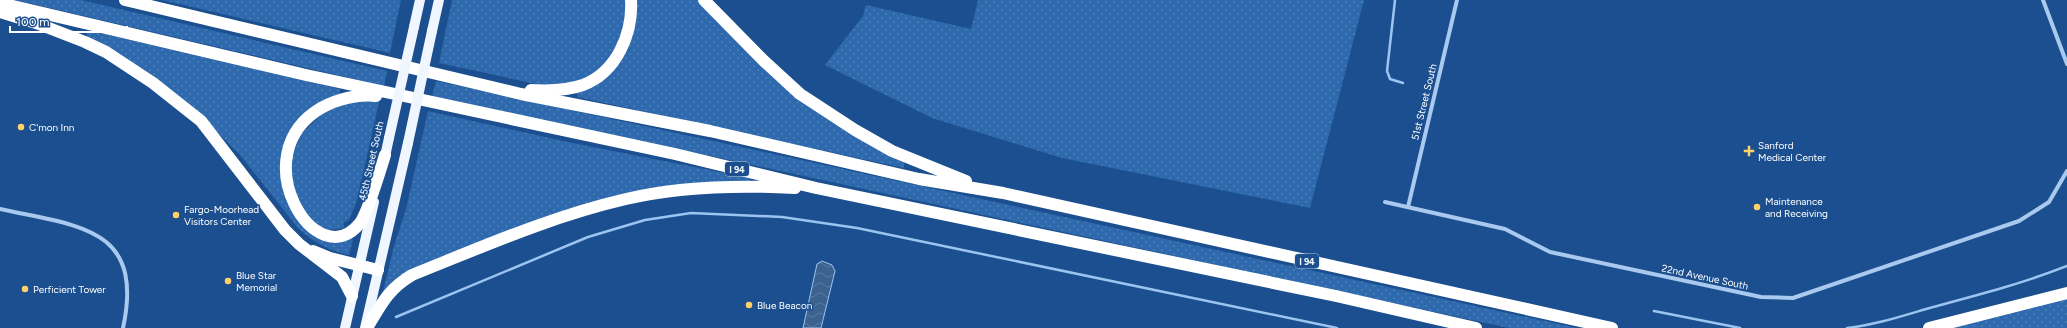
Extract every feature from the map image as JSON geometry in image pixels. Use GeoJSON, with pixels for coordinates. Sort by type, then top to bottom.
{"type":"FeatureCollection","features":[{"type":"Feature","properties":{"kind":"highway","name":"I 94"},"geometry":{"type":"LineString","coordinates":[[125,0],[496,88],[710,131],[919,179],[1003,193],[1612,328]]}},
{"type":"Feature","properties":{"kind":"highway"},"geometry":{"type":"LineString","coordinates":[[496,88],[544,91],[566,89],[584,84],[598,77],[619,53],[629,34],[632,16],[631,0]]}},
{"type":"Feature","properties":{"kind":"highway"},"geometry":{"type":"LineString","coordinates":[[704,0],[758,56],[800,94],[855,130],[892,151],[946,174],[1003,193]]}},
{"type":"Feature","properties":{"kind":"highway","name":"I 94"},"geometry":{"type":"LineString","coordinates":[[0,3],[306,75],[675,154],[828,190],[1336,296],[1476,328]]}},
{"type":"Feature","properties":{"kind":"highway"},"geometry":{"type":"LineString","coordinates":[[0,12],[36,22],[106,52],[153,83],[201,121],[285,230],[342,277],[352,296]]}},
{"type":"Feature","properties":{"kind":"highway"},"geometry":{"type":"LineString","coordinates":[[385,155],[360,223],[351,230],[344,234],[327,236],[318,232],[299,214],[289,194],[285,161],[296,133],[305,120],[315,112],[330,103],[363,95],[446,104]]}},
{"type":"Feature","properties":{"kind":"highway"},"geometry":{"type":"LineString","coordinates":[[366,328],[389,292],[399,282],[412,275],[559,217],[627,199],[691,188],[764,187],[828,190]]}},
{"type":"Feature","properties":{"kind":"highway"},"geometry":{"type":"LineString","coordinates":[[305,248],[330,258],[378,270]]}},
{"type":"Feature","properties":{"kind":"highway"},"geometry":{"type":"LineString","coordinates":[[1929,328],[2067,293]]}},
{"type":"Feature","properties":{"kind":"main road","name":"45th Street South"},"geometry":{"type":"LineString","coordinates":[[345,328],[420,0]]}},
{"type":"Feature","properties":{"kind":"main road"},"geometry":{"type":"LineString","coordinates":[[366,328],[439,0]]}},
{"type":"Feature","properties":{"kind":"street","name":"51st Street South"},"geometry":{"type":"LineString","coordinates":[[1408,207],[1457,0]]}},
{"type":"Feature","properties":{"kind":"street"},"geometry":{"type":"LineString","coordinates":[[2043,0],[2067,64]]}},
{"type":"Feature","properties":{"kind":"street","name":"22nd Avenue South"},"geometry":{"type":"LineString","coordinates":[[1385,202],[1505,229],[1550,252],[1775,299],[1793,298],[1811,293],[2019,222],[2049,202],[2067,171]]}},
{"type":"Feature","properties":{"kind":"street"},"geometry":{"type":"LineString","coordinates":[[0,209],[84,228],[99,235],[108,243],[122,264],[128,283],[128,296],[123,328]]}},
{"type":"Feature","properties":{"kind":"shaded area"},"geometry":{"type":"Polygon","coordinates":[[[16,0],[81,0],[387,71],[384,86],[16,0]]]}},
{"type":"Feature","properties":{"kind":"shaded area"},"geometry":{"type":"Polygon","coordinates":[[[162,0],[401,0],[390,53],[162,0]]]}},
{"type":"Feature","properties":{"kind":"shaded area"},"geometry":{"type":"Polygon","coordinates":[[[452,0],[625,0],[625,33],[604,65],[587,79],[550,87],[439,63],[452,0]]]}},
{"type":"Feature","properties":{"kind":"shaded area"},"geometry":{"type":"Polygon","coordinates":[[[636,0],[699,0],[761,66],[799,99],[904,161],[904,168],[577,97],[577,92],[592,86],[605,78],[623,57],[629,45],[633,31],[636,0]]]}},
{"type":"Feature","properties":{"kind":"shaded area"},"geometry":{"type":"Polygon","coordinates":[[[978,0],[1364,0],[1310,208],[1062,158],[932,118],[825,65],[863,16],[866,5],[971,29],[978,0]]]}},
{"type":"Feature","properties":{"kind":"shaded area"},"geometry":{"type":"Polygon","coordinates":[[[87,30],[340,89],[340,94],[315,105],[302,116],[292,129],[285,143],[281,174],[283,190],[288,205],[302,225],[308,232],[323,239],[350,236],[353,239],[349,255],[334,251],[322,245],[310,238],[298,228],[240,155],[195,110],[99,42],[87,36],[87,30]]]}},
{"type":"Feature","properties":{"kind":"shaded area"},"geometry":{"type":"Polygon","coordinates":[[[436,81],[1577,328],[1509,328],[432,96],[436,81]]]}},
{"type":"Feature","properties":{"kind":"shaded area"},"geometry":{"type":"Polygon","coordinates":[[[361,101],[379,102],[357,201],[349,220],[343,223],[345,228],[329,230],[318,226],[297,202],[290,164],[300,135],[330,107],[361,101]]]}},
{"type":"Feature","properties":{"kind":"shaded area"},"geometry":{"type":"Polygon","coordinates":[[[428,111],[568,142],[750,178],[750,184],[677,186],[406,272],[396,278],[383,292],[394,246],[406,209],[428,111]]]}},
{"type":"Feature","properties":{"kind":"shaded area"},"geometry":{"type":"Polygon","coordinates":[[[2067,298],[2067,328],[1944,328],[2067,298]]]}},
{"type":"Feature","properties":{"kind":"water"},"geometry":{"type":"Polygon","coordinates":[[[822,261],[832,265],[835,271],[821,328],[803,328],[817,264],[822,261]]]}},
{"type":"Feature","properties":{"kind":"waterway"},"geometry":{"type":"LineString","coordinates":[[1395,0],[1387,71],[1390,79],[1403,83]]}},
{"type":"Feature","properties":{"kind":"waterway"},"geometry":{"type":"LineString","coordinates":[[396,317],[588,237],[645,220],[691,213],[782,217],[857,228],[1337,328]]}},
{"type":"Feature","properties":{"kind":"waterway"},"geometry":{"type":"LineString","coordinates":[[1847,328],[1880,322],[1984,293],[2034,278],[2067,266]]}},
{"type":"Feature","properties":{"kind":"waterway"},"geometry":{"type":"LineString","coordinates":[[1654,311],[1740,328]]}},
{"type":"Feature","properties":{"kind":"place","name":"C'mon Inn"},"geometry":{"type":"Point","coordinates":[21,127]}},
{"type":"Feature","properties":{"kind":"place","name":"Sanford Medical Center"},"geometry":{"type":"Point","coordinates":[1749,151]}},
{"type":"Feature","properties":{"kind":"place","name":"Maintenance and Receiving"},"geometry":{"type":"Point","coordinates":[1757,207]}},
{"type":"Feature","properties":{"kind":"place","name":"Fargo-Moorhead Visitors Center"},"geometry":{"type":"Point","coordinates":[176,215]}},
{"type":"Feature","properties":{"kind":"place","name":"Blue Star Memorial"},"geometry":{"type":"Point","coordinates":[228,281]}},
{"type":"Feature","properties":{"kind":"place","name":"Perficient Tower"},"geometry":{"type":"Point","coordinates":[25,289]}},
{"type":"Feature","properties":{"kind":"place","name":"Blue Beacon"},"geometry":{"type":"Point","coordinates":[749,305]}}]}
